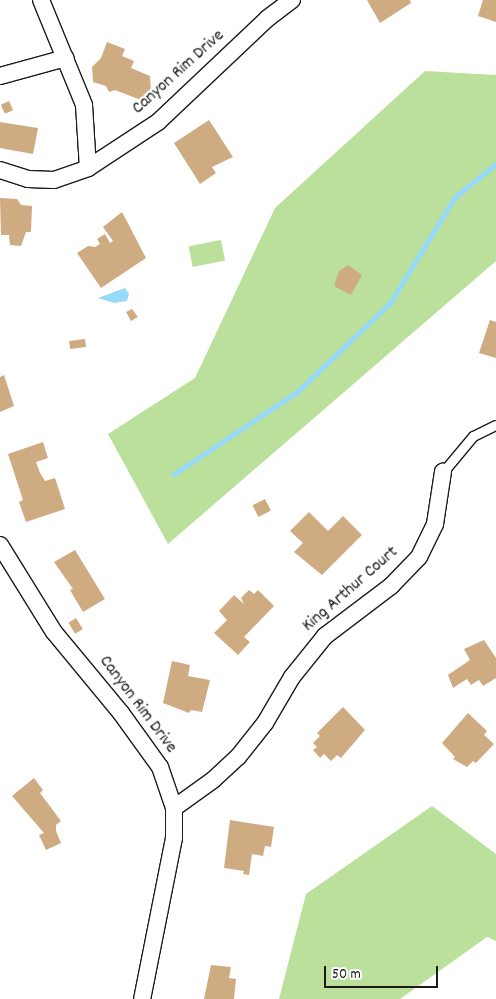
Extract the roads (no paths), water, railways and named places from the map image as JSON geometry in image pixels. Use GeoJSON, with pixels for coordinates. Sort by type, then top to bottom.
{"type":"FeatureCollection","features":[{"type":"Feature","properties":{"kind":"street"},"geometry":{"type":"LineString","coordinates":[[41,0],[84,105],[88,168]]}},
{"type":"Feature","properties":{"kind":"street","name":"Canyon Rim Drive"},"geometry":{"type":"LineString","coordinates":[[0,170],[28,178],[54,180],[88,168],[158,122],[268,18],[292,0]]}},
{"type":"Feature","properties":{"kind":"street"},"geometry":{"type":"LineString","coordinates":[[0,76],[66,58]]}},
{"type":"Feature","properties":{"kind":"street","name":"King Arthur Court"},"geometry":{"type":"LineString","coordinates":[[174,808],[213,780],[238,757],[265,723],[292,677],[325,636],[391,586],[419,557],[435,524],[443,472]]}},
{"type":"Feature","properties":{"kind":"street","name":"Canyon Rim Drive"},"geometry":{"type":"LineString","coordinates":[[0,545],[54,632],[121,713],[160,767],[174,808],[174,838],[142,999]]}},
{"type":"Feature","properties":{"kind":"lane"},"geometry":{"type":"LineString","coordinates":[[443,472],[473,436],[496,425]]}},
{"type":"Feature","properties":{"kind":"water"},"geometry":{"type":"Polygon","coordinates":[[[125,288],[129,294],[127,301],[114,303],[98,298],[125,288]]]}},
{"type":"Feature","properties":{"kind":"waterway"},"geometry":{"type":"LineString","coordinates":[[174,474],[297,392],[390,303],[455,197],[496,164]]}}]}
